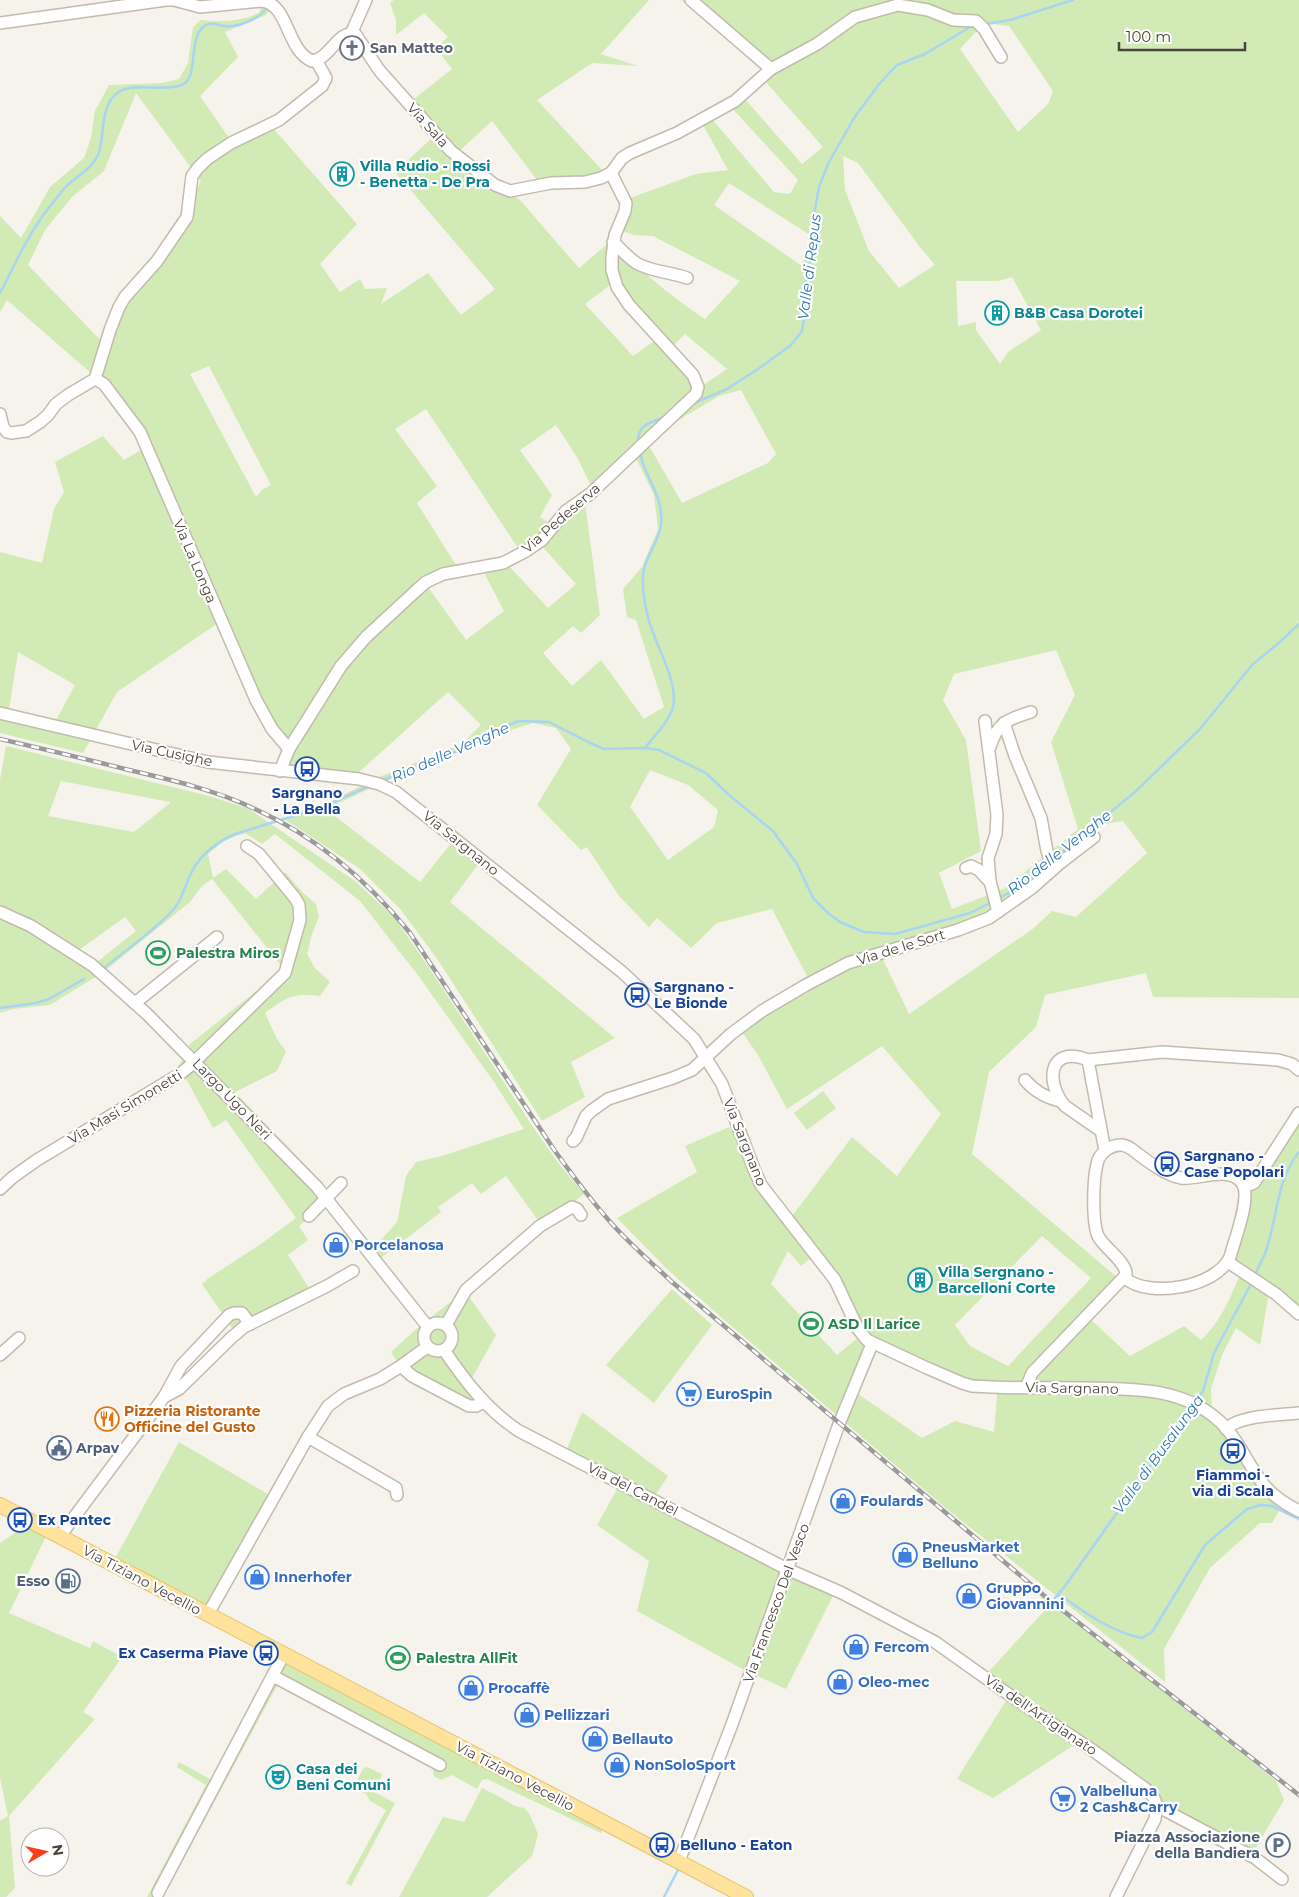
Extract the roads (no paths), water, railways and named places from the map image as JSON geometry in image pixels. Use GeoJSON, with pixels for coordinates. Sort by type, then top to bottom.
{"type":"FeatureCollection","features":[{"type":"Feature","properties":{"kind":"main road","name":"Via Tiziano Vecellio"},"geometry":{"type":"LineString","coordinates":[[0,1504],[746,1897]]}},
{"type":"Feature","properties":{"kind":"street"},"geometry":{"type":"LineString","coordinates":[[0,23],[155,1],[174,0],[200,7],[267,3],[279,11],[292,41],[306,58],[312,61],[323,57],[341,38],[351,34],[366,0]]}},
{"type":"Feature","properties":{"kind":"street"},"geometry":{"type":"LineString","coordinates":[[690,0],[772,69]]}},
{"type":"Feature","properties":{"kind":"street"},"geometry":{"type":"LineString","coordinates":[[611,173],[622,158],[630,152],[677,133],[735,101],[772,69],[816,44],[855,17],[898,4],[928,10],[953,20],[981,25],[1002,57]]}},
{"type":"Feature","properties":{"kind":"street","name":"Via Sala"},"geometry":{"type":"LineString","coordinates":[[351,34],[356,35],[379,70],[451,151],[499,188],[514,190],[551,183],[592,181],[611,173]]}},
{"type":"Feature","properties":{"kind":"street"},"geometry":{"type":"LineString","coordinates":[[0,414],[3,427],[7,432],[26,431],[40,422],[56,404],[95,379],[110,330],[125,297],[157,261],[187,217],[192,176],[207,159],[220,150],[279,120],[322,86],[326,78],[316,60]]}},
{"type":"Feature","properties":{"kind":"street","name":"Via Pedeserva"},"geometry":{"type":"LineString","coordinates":[[280,771],[289,749],[341,666],[366,637],[418,589],[435,577],[443,574],[503,563],[522,554],[542,540],[566,511],[590,494],[689,402],[697,391],[696,378],[629,305],[617,287],[612,270],[614,242],[626,203],[611,173]]}},
{"type":"Feature","properties":{"kind":"street"},"geometry":{"type":"LineString","coordinates":[[614,242],[637,263],[655,270],[687,278]]}},
{"type":"Feature","properties":{"kind":"street","name":"Via La Longa"},"geometry":{"type":"LineString","coordinates":[[95,379],[104,384],[115,396],[140,432],[256,700],[272,729],[289,749]]}},
{"type":"Feature","properties":{"kind":"street"},"geometry":{"type":"LineString","coordinates":[[989,751],[998,728],[1011,719],[1031,712]]}},
{"type":"Feature","properties":{"kind":"street","name":"Via Cusighe"},"geometry":{"type":"LineString","coordinates":[[0,713],[208,762],[346,777]]}},
{"type":"Feature","properties":{"kind":"street"},"geometry":{"type":"LineString","coordinates":[[985,721],[997,815],[996,834],[988,858],[994,898]]}},
{"type":"Feature","properties":{"kind":"street"},"geometry":{"type":"LineString","coordinates":[[1004,723],[1014,756],[1041,818],[1051,863]]}},
{"type":"Feature","properties":{"kind":"street","name":"Via Sargnano"},"geometry":{"type":"LineString","coordinates":[[346,777],[374,783],[396,792],[615,966],[694,1039],[722,1084],[761,1185],[835,1280],[858,1329],[872,1344],[962,1383],[984,1386],[1145,1390],[1176,1396],[1194,1404],[1218,1420],[1261,1482],[1284,1502],[1299,1511]]}},
{"type":"Feature","properties":{"kind":"street","name":"Via de le Sort"},"geometry":{"type":"LineString","coordinates":[[573,1141],[586,1116],[608,1099],[683,1075],[707,1058],[731,1034],[762,1011],[806,985],[848,964],[976,924],[994,898],[1032,888],[1051,863],[1094,837]]}},
{"type":"Feature","properties":{"kind":"street","name":"Via Masi Simonetti"},"geometry":{"type":"LineString","coordinates":[[0,1189],[24,1169],[173,1078],[195,1061],[285,972],[300,920],[299,905],[259,854],[246,846]]}},
{"type":"Feature","properties":{"kind":"street"},"geometry":{"type":"LineString","coordinates":[[966,868],[971,866],[980,870],[994,898]]}},
{"type":"Feature","properties":{"kind":"street","name":"Largo Ugo Neri"},"geometry":{"type":"LineString","coordinates":[[0,912],[31,926],[92,965],[135,1003],[195,1061],[302,1170],[428,1326]]}},
{"type":"Feature","properties":{"kind":"street"},"geometry":{"type":"LineString","coordinates":[[135,1003],[217,937]]}},
{"type":"Feature","properties":{"kind":"street"},"geometry":{"type":"LineString","coordinates":[[1101,1132],[1073,1112],[1061,1101],[1057,1094],[1054,1072],[1058,1062],[1066,1056],[1071,1055],[1088,1060],[1162,1052],[1278,1060],[1292,1064],[1299,1070]]}},
{"type":"Feature","properties":{"kind":"street"},"geometry":{"type":"LineString","coordinates":[[1088,1060],[1105,1151]]}},
{"type":"Feature","properties":{"kind":"street"},"geometry":{"type":"LineString","coordinates":[[1026,1080],[1042,1095],[1049,1099],[1061,1101]]}},
{"type":"Feature","properties":{"kind":"street"},"geometry":{"type":"LineString","coordinates":[[1244,1187],[1254,1183],[1299,1113]]}},
{"type":"Feature","properties":{"kind":"street"},"geometry":{"type":"LineString","coordinates":[[1029,1387],[1028,1383],[1032,1373],[1125,1278],[1125,1267],[1104,1244],[1095,1227],[1096,1164],[1098,1158],[1105,1151],[1115,1146],[1126,1146],[1172,1176],[1193,1178],[1228,1175],[1239,1180],[1244,1187],[1244,1204],[1228,1262],[1221,1269],[1196,1282],[1171,1289],[1137,1286],[1125,1278]]}},
{"type":"Feature","properties":{"kind":"street"},"geometry":{"type":"LineString","coordinates":[[309,1216],[341,1183]]}},
{"type":"Feature","properties":{"kind":"street"},"geometry":{"type":"LineString","coordinates":[[446,1325],[466,1290],[540,1226],[572,1207],[582,1214]]}},
{"type":"Feature","properties":{"kind":"street"},"geometry":{"type":"LineString","coordinates":[[1228,1262],[1276,1294],[1299,1314]]}},
{"type":"Feature","properties":{"kind":"street"},"geometry":{"type":"LineString","coordinates":[[164,1397],[180,1389],[231,1338],[250,1324],[354,1271]]}},
{"type":"Feature","properties":{"kind":"street"},"geometry":{"type":"LineString","coordinates":[[60,1536],[164,1397],[181,1366],[229,1315],[242,1313],[250,1324]]}},
{"type":"Feature","properties":{"kind":"street"},"geometry":{"type":"LineString","coordinates":[[435,1323],[446,1325],[452,1336],[450,1344],[444,1350],[435,1351],[427,1347],[423,1334],[428,1326],[435,1323]]}},
{"type":"Feature","properties":{"kind":"street"},"geometry":{"type":"LineString","coordinates":[[0,1355],[19,1338]]}},
{"type":"Feature","properties":{"kind":"street","name":"Via Francesco Del Vesco"},"geometry":{"type":"LineString","coordinates":[[678,1861],[734,1718],[839,1424],[872,1344]]}},
{"type":"Feature","properties":{"kind":"street"},"geometry":{"type":"LineString","coordinates":[[208,1614],[308,1437],[328,1406],[339,1397],[356,1388],[380,1379],[427,1347]]}},
{"type":"Feature","properties":{"kind":"street","name":"Via del Candel"},"geometry":{"type":"LineString","coordinates":[[444,1350],[458,1371],[484,1402],[509,1424],[530,1438],[787,1569]]}},
{"type":"Feature","properties":{"kind":"street"},"geometry":{"type":"LineString","coordinates":[[401,1366],[412,1376],[469,1406],[476,1406],[484,1402]]}},
{"type":"Feature","properties":{"kind":"street"},"geometry":{"type":"LineString","coordinates":[[1226,1429],[1229,1425],[1240,1421],[1299,1413]]}},
{"type":"Feature","properties":{"kind":"street"},"geometry":{"type":"LineString","coordinates":[[308,1437],[396,1488],[398,1495]]}},
{"type":"Feature","properties":{"kind":"street"},"geometry":{"type":"LineString","coordinates":[[351,1476],[357,1465]]}},
{"type":"Feature","properties":{"kind":"street","name":"Via dell'Artigianato"},"geometry":{"type":"LineString","coordinates":[[787,1569],[842,1593],[935,1642],[1011,1696],[1091,1749],[1147,1790],[1154,1798],[1157,1806],[1255,1858],[1282,1878]]}},
{"type":"Feature","properties":{"kind":"street"},"geometry":{"type":"LineString","coordinates":[[158,1893],[284,1654]]}},
{"type":"Feature","properties":{"kind":"street","name":"Via Tiziano Vecellio"},"geometry":{"type":"LineString","coordinates":[[273,1676],[440,1765]]}},
{"type":"Feature","properties":{"kind":"street"},"geometry":{"type":"LineString","coordinates":[[1116,1897],[1155,1819],[1157,1806]]}},
{"type":"Feature","properties":{"kind":"waterway","name":"Valle di Repus"},"geometry":{"type":"LineString","coordinates":[[986,24],[1010,20],[1073,0]]}},
{"type":"Feature","properties":{"kind":"waterway"},"geometry":{"type":"LineString","coordinates":[[0,293],[29,237],[45,212],[67,185],[95,161],[100,148],[104,117],[113,97],[119,92],[136,87],[165,88],[182,85],[190,75],[198,33],[203,27],[211,24],[225,26],[242,24],[260,15],[267,7]]}},
{"type":"Feature","properties":{"kind":"waterway","name":"Valle di Repus"},"geometry":{"type":"LineString","coordinates":[[692,404],[727,389],[761,367],[791,345],[802,331],[804,296],[814,236],[814,215],[819,187],[828,164],[854,118],[880,83],[897,65],[925,54],[970,27],[975,26]]}},
{"type":"Feature","properties":{"kind":"waterway","name":"Valle di Repus"},"geometry":{"type":"LineString","coordinates":[[638,443],[638,437],[642,428],[665,417]]}},
{"type":"Feature","properties":{"kind":"waterway","name":"Valle di Repus"},"geometry":{"type":"LineString","coordinates":[[640,453],[657,496],[661,514],[660,531],[644,569],[644,596],[651,627],[671,679],[674,700],[667,720],[645,748]]}},
{"type":"Feature","properties":{"kind":"waterway","name":"Rio delle Venghe"},"geometry":{"type":"LineString","coordinates":[[1053,859],[1135,792],[1200,729],[1252,665],[1299,624]]}},
{"type":"Feature","properties":{"kind":"waterway","name":"Rio delle Venghe"},"geometry":{"type":"LineString","coordinates":[[381,781],[465,748],[496,730],[519,721],[549,722],[604,749],[645,748],[659,750],[706,773],[729,795],[773,831],[797,864],[813,898],[840,922],[864,932],[895,934],[970,913],[992,902]]}},
{"type":"Feature","properties":{"kind":"waterway","name":"Rio delle Venghe"},"geometry":{"type":"LineString","coordinates":[[104,968],[174,909],[181,898],[192,870],[214,846],[235,834],[323,807],[369,786]]}},
{"type":"Feature","properties":{"kind":"waterway","name":"Rio delle Venghe"},"geometry":{"type":"LineString","coordinates":[[999,898],[1018,888],[1047,864]]}},
{"type":"Feature","properties":{"kind":"waterway","name":"Rio delle Venghe"},"geometry":{"type":"LineString","coordinates":[[0,1008],[36,1003],[49,999],[84,979]]}},
{"type":"Feature","properties":{"kind":"waterway","name":"Valle di Busalunga"},"geometry":{"type":"LineString","coordinates":[[1254,1277],[1267,1248],[1278,1199],[1286,1174],[1299,1152]]}},
{"type":"Feature","properties":{"kind":"waterway","name":"Valle di Busalunga"},"geometry":{"type":"LineString","coordinates":[[1196,1401],[1203,1391],[1214,1353],[1252,1282]]}},
{"type":"Feature","properties":{"kind":"waterway","name":"Valle di Busalunga"},"geometry":{"type":"LineString","coordinates":[[1049,1605],[1065,1586],[1192,1407]]}},
{"type":"Feature","properties":{"kind":"waterway"},"geometry":{"type":"LineString","coordinates":[[1057,1596],[1062,1596],[1090,1616],[1110,1627],[1142,1638],[1152,1632],[1205,1545],[1247,1509],[1261,1505],[1272,1506],[1299,1519]]}},
{"type":"Feature","properties":{"kind":"waterway","name":"Valle di Busalunga"},"geometry":{"type":"LineString","coordinates":[[664,1897],[679,1868]]}},
{"type":"Feature","properties":{"kind":"railway"},"geometry":{"type":"LineString","coordinates":[[0,739],[177,782],[224,796],[278,820],[340,862],[377,896],[410,933],[555,1151],[598,1207],[634,1247],[672,1282],[1047,1598],[1299,1795]]}},
{"type":"Feature","properties":{"kind":"place","name":"San Matteo"},"geometry":{"type":"Point","coordinates":[352,48]}},
{"type":"Feature","properties":{"kind":"place","name":"Villa Rudio - Rossi - Benetta - De Pra"},"geometry":{"type":"Point","coordinates":[342,174]}},
{"type":"Feature","properties":{"kind":"place","name":"B&B Casa Dorotei"},"geometry":{"type":"Point","coordinates":[997,313]}},
{"type":"Feature","properties":{"kind":"place","name":"Sargnano - La Bella"},"geometry":{"type":"Point","coordinates":[307,769]}},
{"type":"Feature","properties":{"kind":"place","name":"Palestra Miros"},"geometry":{"type":"Point","coordinates":[158,953]}},
{"type":"Feature","properties":{"kind":"place","name":"Sargnano - Le Bionde"},"geometry":{"type":"Point","coordinates":[637,995]}},
{"type":"Feature","properties":{"kind":"place","name":"Sargnano - Case Popolari"},"geometry":{"type":"Point","coordinates":[1167,1164]}},
{"type":"Feature","properties":{"kind":"place","name":"Porcelanosa"},"geometry":{"type":"Point","coordinates":[336,1245]}},
{"type":"Feature","properties":{"kind":"place","name":"Villa Sergnano - Barcelloni Corte"},"geometry":{"type":"Point","coordinates":[920,1280]}},
{"type":"Feature","properties":{"kind":"place","name":"ASD Il Larice"},"geometry":{"type":"Point","coordinates":[811,1324]}},
{"type":"Feature","properties":{"kind":"place","name":"EuroSpin"},"geometry":{"type":"Point","coordinates":[689,1394]}},
{"type":"Feature","properties":{"kind":"place","name":"Pizzeria Ristorante Officine del Gusto"},"geometry":{"type":"Point","coordinates":[107,1419]}},
{"type":"Feature","properties":{"kind":"place","name":"Arpav"},"geometry":{"type":"Point","coordinates":[59,1448]}},
{"type":"Feature","properties":{"kind":"place","name":"Fiammoi - via di Scala"},"geometry":{"type":"Point","coordinates":[1233,1451]}},
{"type":"Feature","properties":{"kind":"place","name":"Foulards"},"geometry":{"type":"Point","coordinates":[843,1501]}},
{"type":"Feature","properties":{"kind":"place","name":"Ex Pantec"},"geometry":{"type":"Point","coordinates":[20,1520]}},
{"type":"Feature","properties":{"kind":"place","name":"PneusMarket Belluno"},"geometry":{"type":"Point","coordinates":[905,1555]}},
{"type":"Feature","properties":{"kind":"place","name":"Innerhofer"},"geometry":{"type":"Point","coordinates":[257,1577]}},
{"type":"Feature","properties":{"kind":"place","name":"Esso"},"geometry":{"type":"Point","coordinates":[68,1581]}},
{"type":"Feature","properties":{"kind":"place","name":"Gruppo Giovannini"},"geometry":{"type":"Point","coordinates":[969,1596]}},
{"type":"Feature","properties":{"kind":"place","name":"Fercom"},"geometry":{"type":"Point","coordinates":[856,1647]}},
{"type":"Feature","properties":{"kind":"place","name":"Ex Caserma Piave"},"geometry":{"type":"Point","coordinates":[266,1653]}},
{"type":"Feature","properties":{"kind":"place","name":"Palestra AllFit"},"geometry":{"type":"Point","coordinates":[398,1658]}},
{"type":"Feature","properties":{"kind":"place","name":"Oleo-mec"},"geometry":{"type":"Point","coordinates":[840,1682]}},
{"type":"Feature","properties":{"kind":"place","name":"Procaffè"},"geometry":{"type":"Point","coordinates":[471,1688]}},
{"type":"Feature","properties":{"kind":"place","name":"Pellizzari"},"geometry":{"type":"Point","coordinates":[527,1715]}},
{"type":"Feature","properties":{"kind":"place","name":"Bellauto"},"geometry":{"type":"Point","coordinates":[595,1739]}},
{"type":"Feature","properties":{"kind":"place","name":"NonSoloSport"},"geometry":{"type":"Point","coordinates":[617,1765]}},
{"type":"Feature","properties":{"kind":"place","name":"Casa dei Beni Comuni"},"geometry":{"type":"Point","coordinates":[278,1777]}},
{"type":"Feature","properties":{"kind":"place","name":"Valbelluna 2 Cash&Carry"},"geometry":{"type":"Point","coordinates":[1063,1799]}},
{"type":"Feature","properties":{"kind":"place","name":"Belluno - Eaton"},"geometry":{"type":"Point","coordinates":[662,1845]}},
{"type":"Feature","properties":{"kind":"place","name":"Piazza Associazione della Bandiera"},"geometry":{"type":"Point","coordinates":[1278,1845]}}]}
